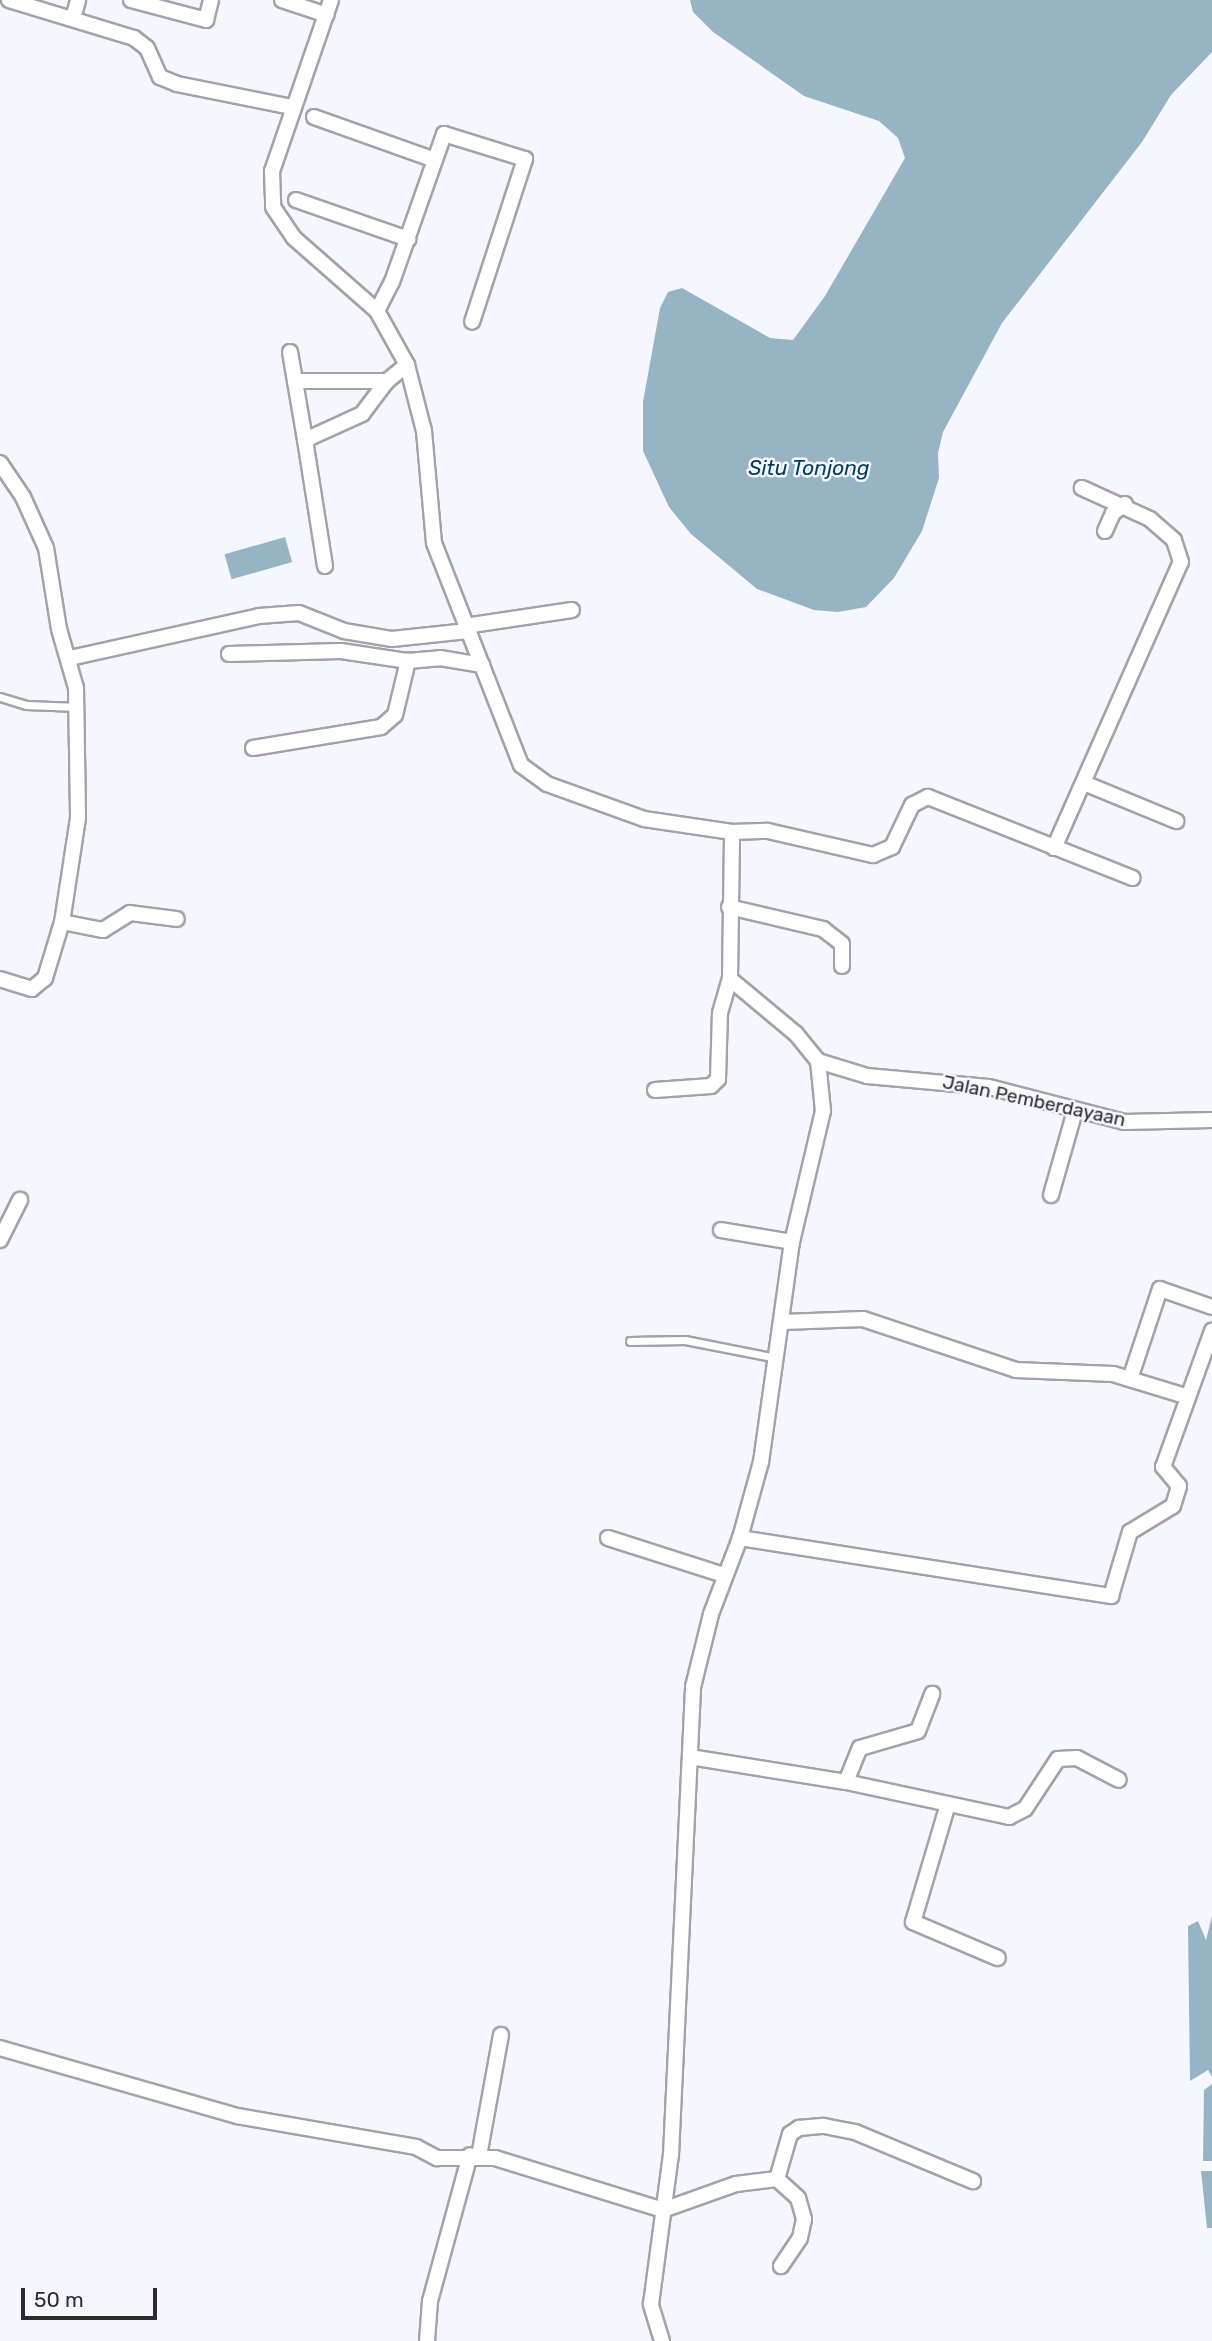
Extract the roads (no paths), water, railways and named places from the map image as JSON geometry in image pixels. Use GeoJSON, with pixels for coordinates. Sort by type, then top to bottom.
{"type":"FeatureCollection","features":[{"type":"Feature","properties":{"kind":"street"},"geometry":{"type":"LineString","coordinates":[[9,0],[134,38],[147,48],[160,77],[177,84],[292,107]]}},
{"type":"Feature","properties":{"kind":"street"},"geometry":{"type":"LineString","coordinates":[[73,18],[78,0]]}},
{"type":"Feature","properties":{"kind":"street"},"geometry":{"type":"LineString","coordinates":[[131,0],[205,20],[211,0]]}},
{"type":"Feature","properties":{"kind":"street"},"geometry":{"type":"LineString","coordinates":[[282,0],[327,15]]}},
{"type":"Feature","properties":{"kind":"street"},"geometry":{"type":"LineString","coordinates":[[331,0],[272,171],[273,207],[294,238],[377,311],[407,365],[424,431],[429,524],[513,753],[532,774],[644,819],[732,832],[777,832],[873,855],[892,847],[912,805],[928,797],[1133,878]]}},
{"type":"Feature","properties":{"kind":"street"},"geometry":{"type":"LineString","coordinates":[[314,117],[435,160]]}},
{"type":"Feature","properties":{"kind":"street"},"geometry":{"type":"LineString","coordinates":[[377,311],[408,239],[444,134],[525,159],[472,322]]}},
{"type":"Feature","properties":{"kind":"street"},"geometry":{"type":"LineString","coordinates":[[296,200],[408,239]]}},
{"type":"Feature","properties":{"kind":"street"},"geometry":{"type":"LineString","coordinates":[[290,352],[325,566]]}},
{"type":"Feature","properties":{"kind":"street"},"geometry":{"type":"LineString","coordinates":[[305,440],[362,414],[387,381],[407,365]]}},
{"type":"Feature","properties":{"kind":"street"},"geometry":{"type":"LineString","coordinates":[[295,381],[387,381]]}},
{"type":"Feature","properties":{"kind":"street"},"geometry":{"type":"LineString","coordinates":[[0,463],[23,497],[46,548],[59,629],[70,658],[78,707],[78,818],[62,922],[45,978],[33,989],[0,979]]}},
{"type":"Feature","properties":{"kind":"street"},"geometry":{"type":"LineString","coordinates":[[1054,848],[1180,571],[1180,552],[1174,540],[1125,504],[1082,488]]}},
{"type":"Feature","properties":{"kind":"street"},"geometry":{"type":"LineString","coordinates":[[1105,531],[1113,513],[1125,504]]}},
{"type":"Feature","properties":{"kind":"street"},"geometry":{"type":"LineString","coordinates":[[70,658],[259,616],[299,613],[344,631],[392,639],[572,610]]}},
{"type":"Feature","properties":{"kind":"street"},"geometry":{"type":"LineString","coordinates":[[229,654],[341,651],[408,661],[440,659],[482,665]]}},
{"type":"Feature","properties":{"kind":"street"},"geometry":{"type":"LineString","coordinates":[[253,748],[381,727],[395,715],[408,661]]}},
{"type":"Feature","properties":{"kind":"street"},"geometry":{"type":"LineString","coordinates":[[1084,783],[1176,821]]}},
{"type":"Feature","properties":{"kind":"street"},"geometry":{"type":"LineString","coordinates":[[655,1090],[711,1086],[718,1079],[720,1013],[730,979],[732,832]]}},
{"type":"Feature","properties":{"kind":"street"},"geometry":{"type":"LineString","coordinates":[[729,907],[829,932],[842,944],[842,966]]}},
{"type":"Feature","properties":{"kind":"street"},"geometry":{"type":"LineString","coordinates":[[62,922],[103,930],[130,913],[177,919]]}},
{"type":"Feature","properties":{"kind":"street"},"geometry":{"type":"LineString","coordinates":[[662,2341],[651,2304],[671,2155],[693,1687],[724,1575],[740,1538],[761,1462],[783,1322],[792,1242],[823,1111],[818,1061],[796,1034],[730,979]]}},
{"type":"Feature","properties":{"kind":"street","name":"Jalan Pemberdayaan"},"geometry":{"type":"LineString","coordinates":[[818,1061],[875,1077],[989,1087],[1124,1122],[1212,1120]]}},
{"type":"Feature","properties":{"kind":"street"},"geometry":{"type":"LineString","coordinates":[[1051,1195],[1075,1111]]}},
{"type":"Feature","properties":{"kind":"street"},"geometry":{"type":"LineString","coordinates":[[0,1240],[20,1200]]}},
{"type":"Feature","properties":{"kind":"street"},"geometry":{"type":"LineString","coordinates":[[721,1230],[792,1242]]}},
{"type":"Feature","properties":{"kind":"street"},"geometry":{"type":"LineString","coordinates":[[1130,1379],[1160,1289],[1212,1307]]}},
{"type":"Feature","properties":{"kind":"street"},"geometry":{"type":"LineString","coordinates":[[783,1322],[863,1319],[1027,1373],[1099,1372],[1188,1397]]}},
{"type":"Feature","properties":{"kind":"street"},"geometry":{"type":"LineString","coordinates":[[740,1538],[1111,1596],[1130,1532],[1172,1506],[1179,1486],[1163,1467],[1212,1331]]}},
{"type":"Feature","properties":{"kind":"street"},"geometry":{"type":"LineString","coordinates":[[608,1538],[724,1575]]}},
{"type":"Feature","properties":{"kind":"street"},"geometry":{"type":"LineString","coordinates":[[846,1782],[860,1748],[918,1731],[932,1695]]}},
{"type":"Feature","properties":{"kind":"street"},"geometry":{"type":"LineString","coordinates":[[690,1757],[846,1782],[1002,1816],[1020,1814],[1051,1765],[1067,1756],[1119,1780]]}},
{"type":"Feature","properties":{"kind":"street"},"geometry":{"type":"LineString","coordinates":[[948,1804],[913,1922],[998,1958]]}},
{"type":"Feature","properties":{"kind":"street"},"geometry":{"type":"LineString","coordinates":[[426,2341],[430,2301],[474,2155],[501,2035]]}},
{"type":"Feature","properties":{"kind":"street"},"geometry":{"type":"LineString","coordinates":[[0,2048],[237,2116],[416,2147],[437,2158],[474,2155],[663,2210],[736,2184],[777,2179],[798,2198],[804,2219],[800,2238],[781,2266]]}},
{"type":"Feature","properties":{"kind":"street"},"geometry":{"type":"LineString","coordinates":[[777,2179],[790,2134],[824,2126],[855,2132],[973,2181]]}},
{"type":"Feature","properties":{"kind":"lane"},"geometry":{"type":"LineString","coordinates":[[0,697],[35,706],[78,707]]}},
{"type":"Feature","properties":{"kind":"lane"},"geometry":{"type":"LineString","coordinates":[[630,1341],[685,1340],[777,1358]]}},
{"type":"Feature","properties":{"kind":"water","name":"Situ Tonjong"},"geometry":{"type":"Polygon","coordinates":[[[690,0],[1212,0],[1212,52],[1171,95],[1142,142],[1002,323],[943,432],[938,453],[939,478],[922,531],[894,578],[866,607],[838,612],[814,610],[757,589],[691,534],[669,507],[643,451],[643,402],[660,308],[668,292],[682,288],[770,338],[793,340],[825,296],[905,158],[898,138],[879,121],[804,96],[713,32],[693,12],[690,0]]]}},
{"type":"Feature","properties":{"kind":"water"},"geometry":{"type":"Polygon","coordinates":[[[285,537],[292,562],[232,579],[224,554],[285,537]]]}},
{"type":"Feature","properties":{"kind":"water"},"geometry":{"type":"Polygon","coordinates":[[[1212,1916],[1212,2077],[1208,2070],[1190,2081],[1188,1926],[1198,1921],[1206,1940],[1212,1916]]]}},
{"type":"Feature","properties":{"kind":"water"},"geometry":{"type":"Polygon","coordinates":[[[1212,2084],[1212,2161],[1203,2161],[1204,2090],[1212,2084]]]}},
{"type":"Feature","properties":{"kind":"water"},"geometry":{"type":"Polygon","coordinates":[[[1201,2171],[1212,2171],[1212,2228],[1207,2228],[1201,2171]]]}}]}
